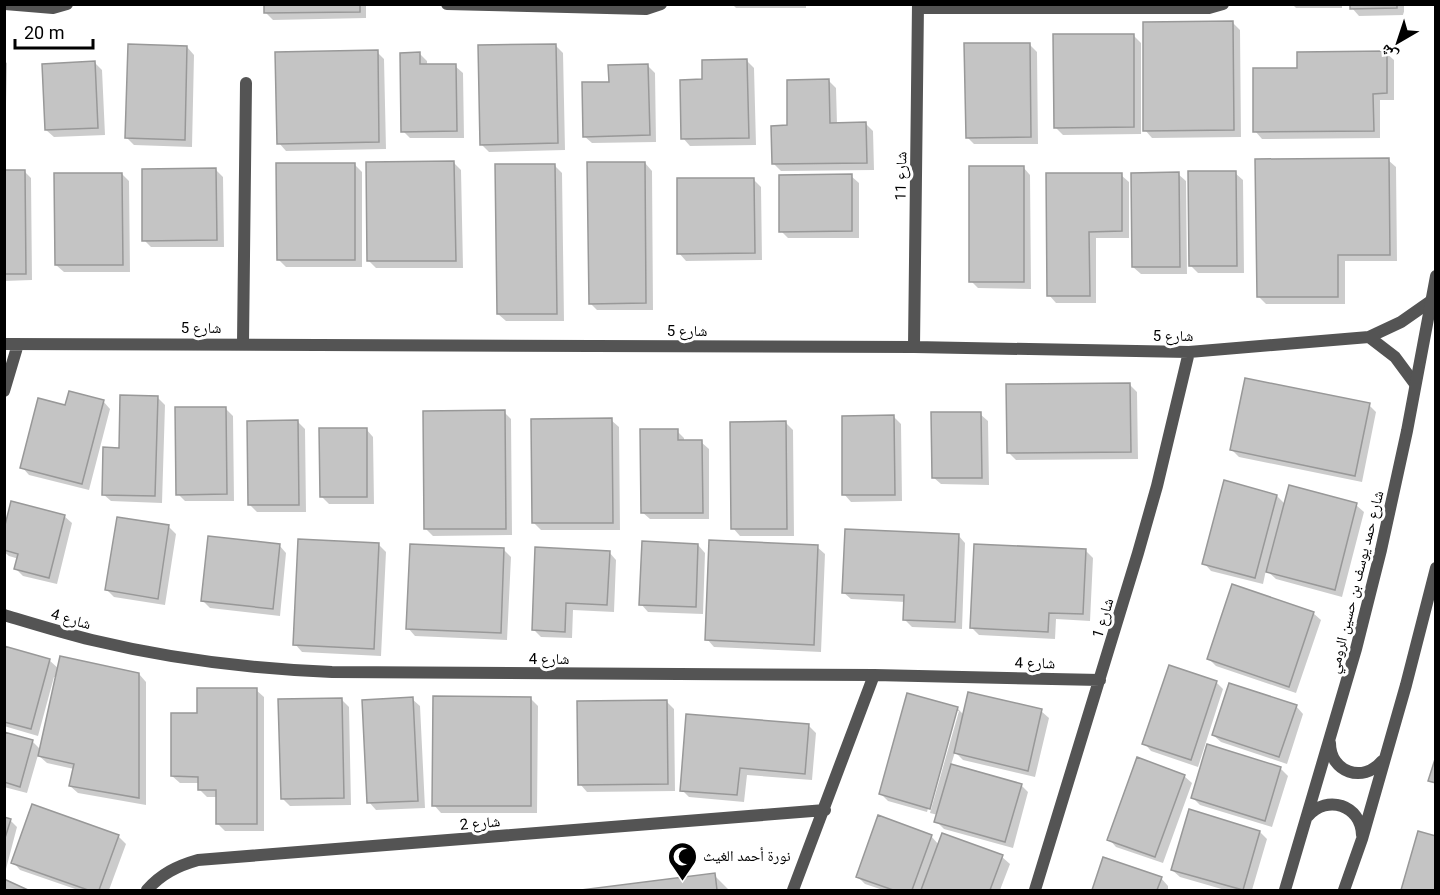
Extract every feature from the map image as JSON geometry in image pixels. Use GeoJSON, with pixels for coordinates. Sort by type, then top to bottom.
{"type":"FeatureCollection","features":[{"type":"Feature","properties":{"kind":"street"},"geometry":{"type":"LineString","coordinates":[[5,4],[52,8],[67,4]]}},
{"type":"Feature","properties":{"kind":"street"},"geometry":{"type":"LineString","coordinates":[[447,4],[646,9],[661,4]]}},
{"type":"Feature","properties":{"kind":"street"},"geometry":{"type":"LineString","coordinates":[[918,6],[1209,8],[1223,4]]}},
{"type":"Feature","properties":{"kind":"street","name":"شارع 11"},"geometry":{"type":"LineString","coordinates":[[914,347],[918,6]]}},
{"type":"Feature","properties":{"kind":"street"},"geometry":{"type":"LineString","coordinates":[[243,343],[246,83]]}},
{"type":"Feature","properties":{"kind":"street","name":"شارع حمد يوسف بن حسين الرومي"},"geometry":{"type":"LineString","coordinates":[[1285,891],[1356,649],[1381,550],[1436,276]]}},
{"type":"Feature","properties":{"kind":"street","name":"شارع 5"},"geometry":{"type":"LineString","coordinates":[[4,344],[914,347],[1189,352],[1369,337],[1401,322],[1431,301]]}},
{"type":"Feature","properties":{"kind":"street"},"geometry":{"type":"LineString","coordinates":[[1369,337],[1395,357],[1416,384]]}},
{"type":"Feature","properties":{"kind":"street"},"geometry":{"type":"LineString","coordinates":[[4,391],[18,344]]}},
{"type":"Feature","properties":{"kind":"street","name":"شارع 1"},"geometry":{"type":"LineString","coordinates":[[1035,891],[1157,486],[1189,352]]}},
{"type":"Feature","properties":{"kind":"street"},"geometry":{"type":"LineString","coordinates":[[1344,891],[1362,839],[1406,685],[1436,568]]}},
{"type":"Feature","properties":{"kind":"street","name":"شارع 4"},"geometry":{"type":"LineString","coordinates":[[4,615],[90,640],[142,651],[186,659],[279,670],[874,675],[1100,680]]}},
{"type":"Feature","properties":{"kind":"street"},"geometry":{"type":"LineString","coordinates":[[793,891],[874,675]]}},
{"type":"Feature","properties":{"kind":"street"},"geometry":{"type":"LineString","coordinates":[[1330,738],[1332,757],[1346,771],[1355,774],[1370,772],[1384,759]]}},
{"type":"Feature","properties":{"kind":"street"},"geometry":{"type":"LineString","coordinates":[[1308,816],[1315,809],[1324,805],[1343,806],[1352,811],[1358,819],[1362,829],[1362,839]]}},
{"type":"Feature","properties":{"kind":"street","name":"شارع 2"},"geometry":{"type":"LineString","coordinates":[[147,891],[160,877],[177,866],[198,860],[825,810]]}},
{"type":"Feature","properties":{"kind":"building"},"geometry":{"type":"Polygon","coordinates":[[[264,4],[360,4],[360,12],[264,13],[264,4]]]}},
{"type":"Feature","properties":{"kind":"building"},"geometry":{"type":"Polygon","coordinates":[[[1350,4],[1397,4],[1397,8],[1350,9],[1350,4]]]}},
{"type":"Feature","properties":{"kind":"building"},"geometry":{"type":"Polygon","coordinates":[[[1233,21],[1234,130],[1143,131],[1143,22],[1233,21]]]}},
{"type":"Feature","properties":{"kind":"building"},"geometry":{"type":"Polygon","coordinates":[[[1053,34],[1134,34],[1134,127],[1054,128],[1053,34]]]}},
{"type":"Feature","properties":{"kind":"building"},"geometry":{"type":"Polygon","coordinates":[[[964,43],[1030,43],[1031,137],[966,138],[964,43]]]}},
{"type":"Feature","properties":{"kind":"building"},"geometry":{"type":"Polygon","coordinates":[[[128,44],[187,46],[185,140],[125,138],[128,44]]]}},
{"type":"Feature","properties":{"kind":"building"},"geometry":{"type":"Polygon","coordinates":[[[556,44],[558,143],[480,145],[478,45],[556,44]]]}},
{"type":"Feature","properties":{"kind":"building"},"geometry":{"type":"Polygon","coordinates":[[[378,50],[379,142],[277,144],[275,52],[378,50]]]}},
{"type":"Feature","properties":{"kind":"building"},"geometry":{"type":"Polygon","coordinates":[[[1387,51],[1387,93],[1373,94],[1374,131],[1253,132],[1253,68],[1297,68],[1297,52],[1387,51]]]}},
{"type":"Feature","properties":{"kind":"building"},"geometry":{"type":"Polygon","coordinates":[[[420,52],[420,64],[456,64],[457,131],[401,132],[400,53],[420,52]]]}},
{"type":"Feature","properties":{"kind":"building"},"geometry":{"type":"Polygon","coordinates":[[[747,59],[749,138],[681,139],[680,80],[702,79],[702,60],[747,59]]]}},
{"type":"Feature","properties":{"kind":"building"},"geometry":{"type":"Polygon","coordinates":[[[95,61],[98,128],[45,130],[42,64],[95,61]]]}},
{"type":"Feature","properties":{"kind":"building"},"geometry":{"type":"Polygon","coordinates":[[[648,64],[650,135],[583,137],[582,82],[609,82],[608,65],[648,64]]]}},
{"type":"Feature","properties":{"kind":"building"},"geometry":{"type":"Polygon","coordinates":[[[829,79],[830,123],[866,122],[867,163],[772,164],[771,126],[787,125],[787,80],[829,79]]]}},
{"type":"Feature","properties":{"kind":"building"},"geometry":{"type":"Polygon","coordinates":[[[1389,158],[1390,255],[1338,255],[1338,297],[1257,297],[1255,159],[1389,158]]]}},
{"type":"Feature","properties":{"kind":"building"},"geometry":{"type":"Polygon","coordinates":[[[454,161],[456,261],[367,261],[366,162],[454,161]]]}},
{"type":"Feature","properties":{"kind":"building"},"geometry":{"type":"Polygon","coordinates":[[[587,162],[645,162],[646,303],[589,304],[587,162]]]}},
{"type":"Feature","properties":{"kind":"building"},"geometry":{"type":"Polygon","coordinates":[[[276,163],[355,163],[355,260],[277,260],[276,163]]]}},
{"type":"Feature","properties":{"kind":"building"},"geometry":{"type":"Polygon","coordinates":[[[495,164],[555,164],[557,314],[497,314],[495,164]]]}},
{"type":"Feature","properties":{"kind":"building"},"geometry":{"type":"Polygon","coordinates":[[[969,166],[1024,166],[1024,282],[969,282],[969,166]]]}},
{"type":"Feature","properties":{"kind":"building"},"geometry":{"type":"Polygon","coordinates":[[[216,168],[217,240],[142,241],[142,169],[216,168]]]}},
{"type":"Feature","properties":{"kind":"building"},"geometry":{"type":"Polygon","coordinates":[[[4,170],[25,170],[26,274],[4,274],[4,170]]]}},
{"type":"Feature","properties":{"kind":"building"},"geometry":{"type":"Polygon","coordinates":[[[1188,171],[1236,171],[1237,266],[1189,266],[1188,171]]]}},
{"type":"Feature","properties":{"kind":"building"},"geometry":{"type":"Polygon","coordinates":[[[1179,172],[1180,267],[1132,267],[1131,173],[1179,172]]]}},
{"type":"Feature","properties":{"kind":"building"},"geometry":{"type":"Polygon","coordinates":[[[54,173],[122,173],[123,265],[55,265],[54,173]]]}},
{"type":"Feature","properties":{"kind":"building"},"geometry":{"type":"Polygon","coordinates":[[[1046,173],[1122,173],[1122,231],[1089,232],[1090,296],[1047,296],[1046,173]]]}},
{"type":"Feature","properties":{"kind":"building"},"geometry":{"type":"Polygon","coordinates":[[[852,174],[852,231],[779,232],[779,175],[852,174]]]}},
{"type":"Feature","properties":{"kind":"building"},"geometry":{"type":"Polygon","coordinates":[[[677,178],[754,178],[755,253],[677,254],[677,178]]]}},
{"type":"Feature","properties":{"kind":"building"},"geometry":{"type":"Polygon","coordinates":[[[1245,378],[1370,403],[1355,476],[1230,450],[1245,378]]]}},
{"type":"Feature","properties":{"kind":"building"},"geometry":{"type":"Polygon","coordinates":[[[1130,383],[1131,452],[1007,453],[1006,384],[1130,383]]]}},
{"type":"Feature","properties":{"kind":"building"},"geometry":{"type":"Polygon","coordinates":[[[69,391],[104,400],[82,484],[20,468],[38,398],[65,405],[69,391]]]}},
{"type":"Feature","properties":{"kind":"building"},"geometry":{"type":"Polygon","coordinates":[[[120,395],[158,396],[155,496],[102,495],[103,447],[119,448],[120,395]]]}},
{"type":"Feature","properties":{"kind":"building"},"geometry":{"type":"Polygon","coordinates":[[[175,407],[226,407],[227,494],[176,495],[175,407]]]}},
{"type":"Feature","properties":{"kind":"building"},"geometry":{"type":"Polygon","coordinates":[[[505,410],[506,529],[424,529],[423,411],[505,410]]]}},
{"type":"Feature","properties":{"kind":"building"},"geometry":{"type":"Polygon","coordinates":[[[931,412],[981,412],[982,478],[932,478],[931,412]]]}},
{"type":"Feature","properties":{"kind":"building"},"geometry":{"type":"Polygon","coordinates":[[[894,415],[895,495],[842,495],[842,416],[894,415]]]}},
{"type":"Feature","properties":{"kind":"building"},"geometry":{"type":"Polygon","coordinates":[[[612,418],[613,523],[532,523],[531,419],[612,418]]]}},
{"type":"Feature","properties":{"kind":"building"},"geometry":{"type":"Polygon","coordinates":[[[298,420],[299,505],[248,505],[247,421],[298,420]]]}},
{"type":"Feature","properties":{"kind":"building"},"geometry":{"type":"Polygon","coordinates":[[[786,421],[787,529],[731,529],[730,422],[786,421]]]}},
{"type":"Feature","properties":{"kind":"building"},"geometry":{"type":"Polygon","coordinates":[[[319,428],[367,428],[367,497],[320,497],[319,428]]]}},
{"type":"Feature","properties":{"kind":"building"},"geometry":{"type":"Polygon","coordinates":[[[640,429],[678,429],[678,440],[702,440],[703,513],[641,513],[640,429]]]}},
{"type":"Feature","properties":{"kind":"building"},"geometry":{"type":"Polygon","coordinates":[[[1224,480],[1277,495],[1255,578],[1202,564],[1224,480]]]}},
{"type":"Feature","properties":{"kind":"building"},"geometry":{"type":"Polygon","coordinates":[[[1289,485],[1357,503],[1335,590],[1266,572],[1289,485]]]}},
{"type":"Feature","properties":{"kind":"building"},"geometry":{"type":"Polygon","coordinates":[[[11,501],[65,515],[49,578],[14,569],[18,554],[4,550],[4,529],[11,501]]]}},
{"type":"Feature","properties":{"kind":"building"},"geometry":{"type":"Polygon","coordinates":[[[117,517],[169,525],[158,599],[105,590],[117,517]]]}},
{"type":"Feature","properties":{"kind":"building"},"geometry":{"type":"Polygon","coordinates":[[[845,529],[959,534],[955,622],[903,620],[904,595],[842,593],[845,529]]]}},
{"type":"Feature","properties":{"kind":"building"},"geometry":{"type":"Polygon","coordinates":[[[208,536],[280,544],[273,609],[201,601],[208,536]]]}},
{"type":"Feature","properties":{"kind":"building"},"geometry":{"type":"Polygon","coordinates":[[[298,539],[379,543],[374,649],[293,645],[298,539]]]}},
{"type":"Feature","properties":{"kind":"building"},"geometry":{"type":"Polygon","coordinates":[[[709,540],[818,545],[814,645],[705,640],[709,540]]]}},
{"type":"Feature","properties":{"kind":"building"},"geometry":{"type":"Polygon","coordinates":[[[642,541],[698,544],[696,607],[639,605],[642,541]]]}},
{"type":"Feature","properties":{"kind":"building"},"geometry":{"type":"Polygon","coordinates":[[[410,544],[504,548],[501,633],[406,629],[410,544]]]}},
{"type":"Feature","properties":{"kind":"building"},"geometry":{"type":"Polygon","coordinates":[[[974,544],[1086,549],[1083,614],[1049,613],[1048,632],[970,628],[974,544]]]}},
{"type":"Feature","properties":{"kind":"building"},"geometry":{"type":"Polygon","coordinates":[[[535,547],[610,551],[607,605],[566,603],[565,632],[532,630],[535,547]]]}},
{"type":"Feature","properties":{"kind":"building"},"geometry":{"type":"Polygon","coordinates":[[[1232,584],[1314,612],[1289,687],[1207,659],[1232,584]]]}},
{"type":"Feature","properties":{"kind":"building"},"geometry":{"type":"Polygon","coordinates":[[[4,646],[50,659],[31,729],[4,722],[4,646]]]}},
{"type":"Feature","properties":{"kind":"building"},"geometry":{"type":"Polygon","coordinates":[[[60,656],[139,673],[139,798],[69,786],[74,764],[38,756],[60,656]]]}},
{"type":"Feature","properties":{"kind":"building"},"geometry":{"type":"Polygon","coordinates":[[[1169,665],[1217,681],[1191,760],[1142,744],[1169,665]]]}},
{"type":"Feature","properties":{"kind":"building"},"geometry":{"type":"Polygon","coordinates":[[[1229,683],[1297,705],[1279,757],[1212,735],[1229,683]]]}},
{"type":"Feature","properties":{"kind":"building"},"geometry":{"type":"Polygon","coordinates":[[[197,688],[257,688],[257,824],[216,824],[216,790],[198,790],[198,777],[171,776],[171,713],[197,713],[197,688]]]}},
{"type":"Feature","properties":{"kind":"building"},"geometry":{"type":"Polygon","coordinates":[[[968,692],[1042,709],[1028,771],[954,753],[968,692]]]}},
{"type":"Feature","properties":{"kind":"building"},"geometry":{"type":"Polygon","coordinates":[[[907,693],[958,707],[930,809],[879,794],[907,693]]]}},
{"type":"Feature","properties":{"kind":"building"},"geometry":{"type":"Polygon","coordinates":[[[433,696],[531,697],[531,806],[432,806],[433,696]]]}},
{"type":"Feature","properties":{"kind":"building"},"geometry":{"type":"Polygon","coordinates":[[[413,697],[418,801],[367,803],[362,700],[413,697]]]}},
{"type":"Feature","properties":{"kind":"building"},"geometry":{"type":"Polygon","coordinates":[[[342,698],[344,798],[281,799],[278,699],[342,698]]]}},
{"type":"Feature","properties":{"kind":"building"},"geometry":{"type":"Polygon","coordinates":[[[667,700],[668,784],[578,785],[577,701],[667,700]]]}},
{"type":"Feature","properties":{"kind":"building"},"geometry":{"type":"Polygon","coordinates":[[[686,714],[809,724],[805,774],[740,768],[737,795],[680,791],[686,714]]]}},
{"type":"Feature","properties":{"kind":"building"},"geometry":{"type":"Polygon","coordinates":[[[4,732],[33,740],[20,787],[4,782],[4,732]]]}},
{"type":"Feature","properties":{"kind":"building"},"geometry":{"type":"Polygon","coordinates":[[[1207,744],[1281,767],[1265,821],[1191,798],[1207,744]]]}},
{"type":"Feature","properties":{"kind":"building"},"geometry":{"type":"Polygon","coordinates":[[[1436,756],[1436,783],[1428,781],[1436,756]]]}},
{"type":"Feature","properties":{"kind":"building"},"geometry":{"type":"Polygon","coordinates":[[[1137,757],[1185,775],[1155,857],[1107,840],[1137,757]]]}},
{"type":"Feature","properties":{"kind":"building"},"geometry":{"type":"Polygon","coordinates":[[[951,764],[1022,784],[1005,842],[934,822],[951,764]]]}},
{"type":"Feature","properties":{"kind":"building"},"geometry":{"type":"Polygon","coordinates":[[[32,804],[119,835],[99,890],[88,890],[11,863],[32,804]]]}},
{"type":"Feature","properties":{"kind":"building"},"geometry":{"type":"Polygon","coordinates":[[[1189,809],[1260,831],[1243,890],[1171,870],[1189,809]]]}},
{"type":"Feature","properties":{"kind":"building"},"geometry":{"type":"Polygon","coordinates":[[[878,815],[932,835],[912,890],[893,890],[856,877],[878,815]]]}},
{"type":"Feature","properties":{"kind":"building"},"geometry":{"type":"Polygon","coordinates":[[[4,817],[11,819],[4,841],[4,817]]]}},
{"type":"Feature","properties":{"kind":"building"},"geometry":{"type":"Polygon","coordinates":[[[1418,831],[1436,836],[1436,890],[1401,890],[1418,831]]]}},
{"type":"Feature","properties":{"kind":"building"},"geometry":{"type":"Polygon","coordinates":[[[942,833],[1003,855],[990,890],[921,890],[942,833]]]}},
{"type":"Feature","properties":{"kind":"building"},"geometry":{"type":"Polygon","coordinates":[[[1103,857],[1162,877],[1157,890],[1092,890],[1103,857]]]}},
{"type":"Feature","properties":{"kind":"building","name":"نورة أحمد الغيث"},"geometry":{"type":"Polygon","coordinates":[[[715,873],[717,890],[581,890],[715,873]]]}},
{"type":"Feature","properties":{"kind":"building"},"geometry":{"type":"Polygon","coordinates":[[[4,879],[28,890],[4,890],[4,879]]]}},
{"type":"Feature","properties":{"kind":"place","name":"نورة أحمد الغيث"},"geometry":{"type":"Point","coordinates":[682,882]}}]}
